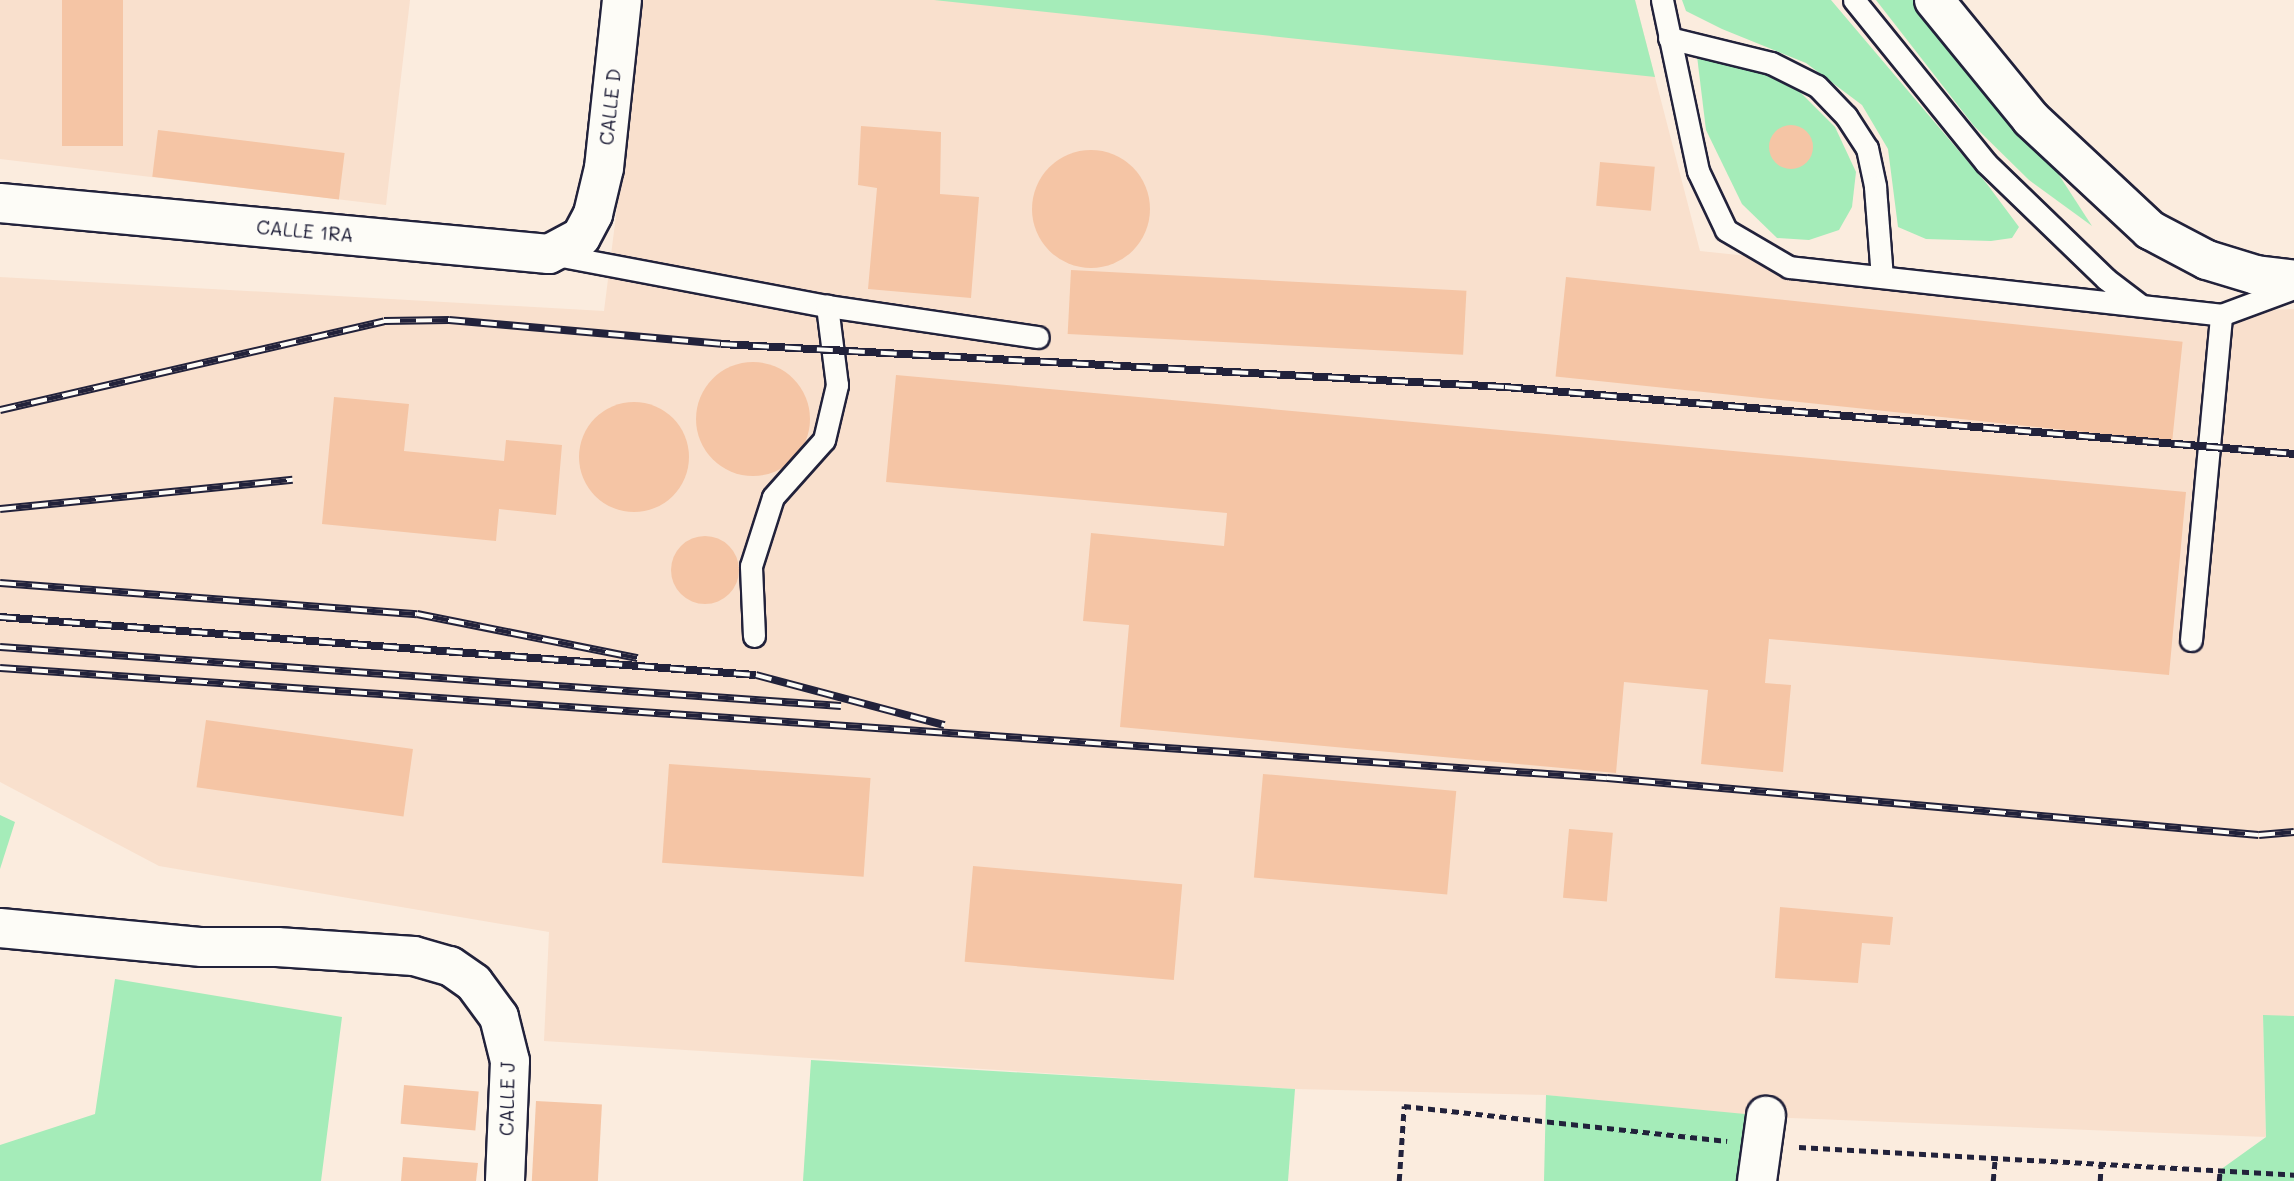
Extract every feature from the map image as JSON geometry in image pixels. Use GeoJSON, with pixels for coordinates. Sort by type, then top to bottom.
{"type":"FeatureCollection","features":[{"type":"Feature","properties":{"kind":"street","name":"CALLE D"},"geometry":{"type":"LineString","coordinates":[[549,254],[580,237],[593,214],[604,168],[622,0]]}},
{"type":"Feature","properties":{"kind":"street"},"geometry":{"type":"LineString","coordinates":[[1934,0],[2031,118],[2150,230],[2207,260],[2256,275],[2294,279]]}},
{"type":"Feature","properties":{"kind":"street","name":"CALLE 1RA"},"geometry":{"type":"LineString","coordinates":[[0,203],[549,254]]}},
{"type":"Feature","properties":{"kind":"street","name":"CALLE J"},"geometry":{"type":"LineString","coordinates":[[0,928],[201,947],[277,947],[414,956],[450,967],[474,983],[499,1017],[510,1060],[505,1181]]}},
{"type":"Feature","properties":{"kind":"lane"},"geometry":{"type":"LineString","coordinates":[[1662,0],[1698,172],[1726,230],[1789,267],[2221,315],[2294,288]]}},
{"type":"Feature","properties":{"kind":"lane"},"geometry":{"type":"LineString","coordinates":[[1854,0],[1986,163],[2106,279],[2141,306]]}},
{"type":"Feature","properties":{"kind":"lane"},"geometry":{"type":"LineString","coordinates":[[1669,38],[1771,63],[1817,86],[1846,116],[1867,148],[1875,187],[1882,277]]}},
{"type":"Feature","properties":{"kind":"lane"},"geometry":{"type":"LineString","coordinates":[[549,254],[827,306],[1038,337]]}},
{"type":"Feature","properties":{"kind":"lane"},"geometry":{"type":"LineString","coordinates":[[754,636],[751,566],[773,496],[824,440],[837,385],[827,306]]}},
{"type":"Feature","properties":{"kind":"lane"},"geometry":{"type":"LineString","coordinates":[[2192,640],[2221,315]]}},
{"type":"Feature","properties":{"kind":"path"},"geometry":{"type":"LineString","coordinates":[[1399,1181],[1404,1106],[1761,1148],[2102,1163],[2294,1175]]}},
{"type":"Feature","properties":{"kind":"path"},"geometry":{"type":"LineString","coordinates":[[1993,1181],[1995,1159]]}},
{"type":"Feature","properties":{"kind":"path"},"geometry":{"type":"LineString","coordinates":[[2099,1181],[2102,1163]]}},
{"type":"Feature","properties":{"kind":"path"},"geometry":{"type":"LineString","coordinates":[[2219,1181],[2220,1170]]}},
{"type":"Feature","properties":{"kind":"shaded area"},"geometry":{"type":"Polygon","coordinates":[[[0,0],[410,0],[386,205],[0,159],[0,0]]]}},
{"type":"Feature","properties":{"kind":"shaded area"},"geometry":{"type":"Polygon","coordinates":[[[643,0],[1635,0],[1700,251],[2263,310],[2294,309],[2294,1017],[2263,1016],[2266,1137],[1740,1116],[1546,1095],[1295,1089],[544,1041],[549,932],[159,866],[0,782],[0,277],[604,311],[643,0]]]}},
{"type":"Feature","properties":{"kind":"green space"},"geometry":{"type":"Polygon","coordinates":[[[934,0],[1635,0],[1655,77],[934,0]]]}},
{"type":"Feature","properties":{"kind":"green space"},"geometry":{"type":"Polygon","coordinates":[[[1682,0],[1831,0],[1987,184],[2019,227],[2012,238],[1991,241],[1926,239],[1898,227],[1888,149],[1862,105],[1806,63],[1722,29],[1686,11],[1682,0]]]}},
{"type":"Feature","properties":{"kind":"green space"},"geometry":{"type":"Polygon","coordinates":[[[1876,0],[1916,0],[2048,158],[2092,226],[2029,180],[1974,126],[1876,0]]]}},
{"type":"Feature","properties":{"kind":"green space"},"geometry":{"type":"Polygon","coordinates":[[[1697,56],[1750,68],[1795,87],[1835,127],[1856,172],[1852,207],[1839,230],[1809,240],[1777,238],[1742,204],[1706,130],[1697,56]]]}},
{"type":"Feature","properties":{"kind":"green space"},"geometry":{"type":"Polygon","coordinates":[[[0,815],[15,822],[0,869],[0,815]]]}},
{"type":"Feature","properties":{"kind":"green space"},"geometry":{"type":"Polygon","coordinates":[[[115,979],[342,1017],[321,1181],[0,1181],[0,1145],[95,1114],[115,979]]]}},
{"type":"Feature","properties":{"kind":"green space"},"geometry":{"type":"Polygon","coordinates":[[[2263,1015],[2294,1016],[2294,1181],[2219,1181],[2220,1170],[2266,1137],[2263,1015]]]}},
{"type":"Feature","properties":{"kind":"green space"},"geometry":{"type":"Polygon","coordinates":[[[811,1060],[1295,1089],[1288,1181],[803,1181],[811,1060]]]}},
{"type":"Feature","properties":{"kind":"green space"},"geometry":{"type":"Polygon","coordinates":[[[1546,1095],[1766,1116],[1758,1181],[1544,1181],[1546,1095]]]}},
{"type":"Feature","properties":{"kind":"building"},"geometry":{"type":"Polygon","coordinates":[[[62,0],[123,0],[123,146],[62,146],[62,0]]]}},
{"type":"Feature","properties":{"kind":"building"},"geometry":{"type":"Polygon","coordinates":[[[1791,125],[1806,132],[1813,147],[1806,162],[1791,169],[1776,162],[1769,147],[1776,132],[1791,125]]]}},
{"type":"Feature","properties":{"kind":"building"},"geometry":{"type":"Polygon","coordinates":[[[861,126],[941,132],[940,194],[979,197],[971,298],[868,289],[877,188],[858,185],[861,126]]]}},
{"type":"Feature","properties":{"kind":"building"},"geometry":{"type":"Polygon","coordinates":[[[158,130],[345,153],[339,200],[152,177],[158,130]]]}},
{"type":"Feature","properties":{"kind":"building"},"geometry":{"type":"Polygon","coordinates":[[[1091,150],[1114,154],[1133,167],[1146,186],[1150,209],[1146,232],[1133,251],[1114,264],[1091,268],[1068,264],[1049,251],[1036,232],[1032,209],[1036,186],[1049,167],[1068,154],[1091,150]]]}},
{"type":"Feature","properties":{"kind":"building"},"geometry":{"type":"Polygon","coordinates":[[[1600,162],[1655,167],[1651,211],[1596,206],[1600,162]]]}},
{"type":"Feature","properties":{"kind":"building"},"geometry":{"type":"Polygon","coordinates":[[[1071,270],[1466,291],[1463,355],[1068,334],[1071,270]]]}},
{"type":"Feature","properties":{"kind":"building"},"geometry":{"type":"Polygon","coordinates":[[[1566,277],[2183,342],[2172,441],[1556,376],[1566,277]]]}},
{"type":"Feature","properties":{"kind":"building"},"geometry":{"type":"Polygon","coordinates":[[[753,362],[775,366],[794,378],[806,397],[810,419],[806,441],[794,460],[775,472],[753,476],[731,472],[712,460],[700,441],[696,419],[700,397],[712,378],[731,366],[753,362]]]}},
{"type":"Feature","properties":{"kind":"building"},"geometry":{"type":"Polygon","coordinates":[[[896,375],[2186,492],[2169,675],[1769,639],[1765,683],[1791,685],[1783,772],[1701,764],[1708,690],[1624,682],[1616,773],[1120,727],[1129,625],[1083,621],[1091,533],[1224,546],[1227,513],[886,482],[896,375]]]}},
{"type":"Feature","properties":{"kind":"building"},"geometry":{"type":"Polygon","coordinates":[[[334,397],[409,404],[404,451],[504,461],[506,440],[562,445],[556,515],[499,509],[496,541],[322,524],[334,397]]]}},
{"type":"Feature","properties":{"kind":"building"},"geometry":{"type":"Polygon","coordinates":[[[634,402],[655,406],[673,418],[685,436],[689,457],[685,478],[673,496],[655,508],[634,512],[613,508],[595,496],[583,478],[579,457],[583,436],[595,418],[613,406],[634,402]]]}},
{"type":"Feature","properties":{"kind":"building"},"geometry":{"type":"Polygon","coordinates":[[[705,536],[718,539],[729,546],[736,557],[739,570],[736,583],[729,594],[718,601],[705,604],[692,601],[681,594],[674,583],[671,570],[674,557],[681,546],[692,539],[705,536]]]}},
{"type":"Feature","properties":{"kind":"building"},"geometry":{"type":"Polygon","coordinates":[[[206,720],[413,749],[404,816],[197,787],[206,720]]]}},
{"type":"Feature","properties":{"kind":"building"},"geometry":{"type":"Polygon","coordinates":[[[669,764],[871,778],[864,877],[662,863],[669,764]]]}},
{"type":"Feature","properties":{"kind":"building"},"geometry":{"type":"Polygon","coordinates":[[[1263,774],[1456,791],[1447,895],[1254,878],[1263,774]]]}},
{"type":"Feature","properties":{"kind":"building"},"geometry":{"type":"Polygon","coordinates":[[[1569,829],[1613,833],[1607,902],[1563,898],[1569,829]]]}},
{"type":"Feature","properties":{"kind":"building"},"geometry":{"type":"Polygon","coordinates":[[[973,866],[1182,884],[1174,980],[965,962],[973,866]]]}},
{"type":"Feature","properties":{"kind":"building"},"geometry":{"type":"Polygon","coordinates":[[[1780,907],[1893,917],[1890,945],[1862,943],[1858,983],[1775,978],[1780,907]]]}},
{"type":"Feature","properties":{"kind":"building"},"geometry":{"type":"Polygon","coordinates":[[[404,1085],[479,1092],[475,1130],[401,1124],[404,1085]]]}},
{"type":"Feature","properties":{"kind":"building"},"geometry":{"type":"Polygon","coordinates":[[[536,1101],[602,1104],[598,1181],[532,1181],[536,1101]]]}},
{"type":"Feature","properties":{"kind":"building"},"geometry":{"type":"Polygon","coordinates":[[[403,1157],[478,1163],[476,1181],[401,1181],[403,1157]]]}},
{"type":"Feature","properties":{"kind":"railway"},"geometry":{"type":"LineString","coordinates":[[0,410],[384,321],[449,320],[721,344],[1505,387],[2294,454]]}},
{"type":"Feature","properties":{"kind":"railway"},"geometry":{"type":"LineString","coordinates":[[0,509],[293,480]]}},
{"type":"Feature","properties":{"kind":"railway"},"geometry":{"type":"LineString","coordinates":[[0,583],[417,614],[638,658]]}},
{"type":"Feature","properties":{"kind":"railway"},"geometry":{"type":"LineString","coordinates":[[0,617],[756,675],[944,725]]}},
{"type":"Feature","properties":{"kind":"railway"},"geometry":{"type":"LineString","coordinates":[[0,647],[841,706]]}},
{"type":"Feature","properties":{"kind":"railway"},"geometry":{"type":"LineString","coordinates":[[0,668],[1607,778],[2259,835],[2294,832]]}}]}
